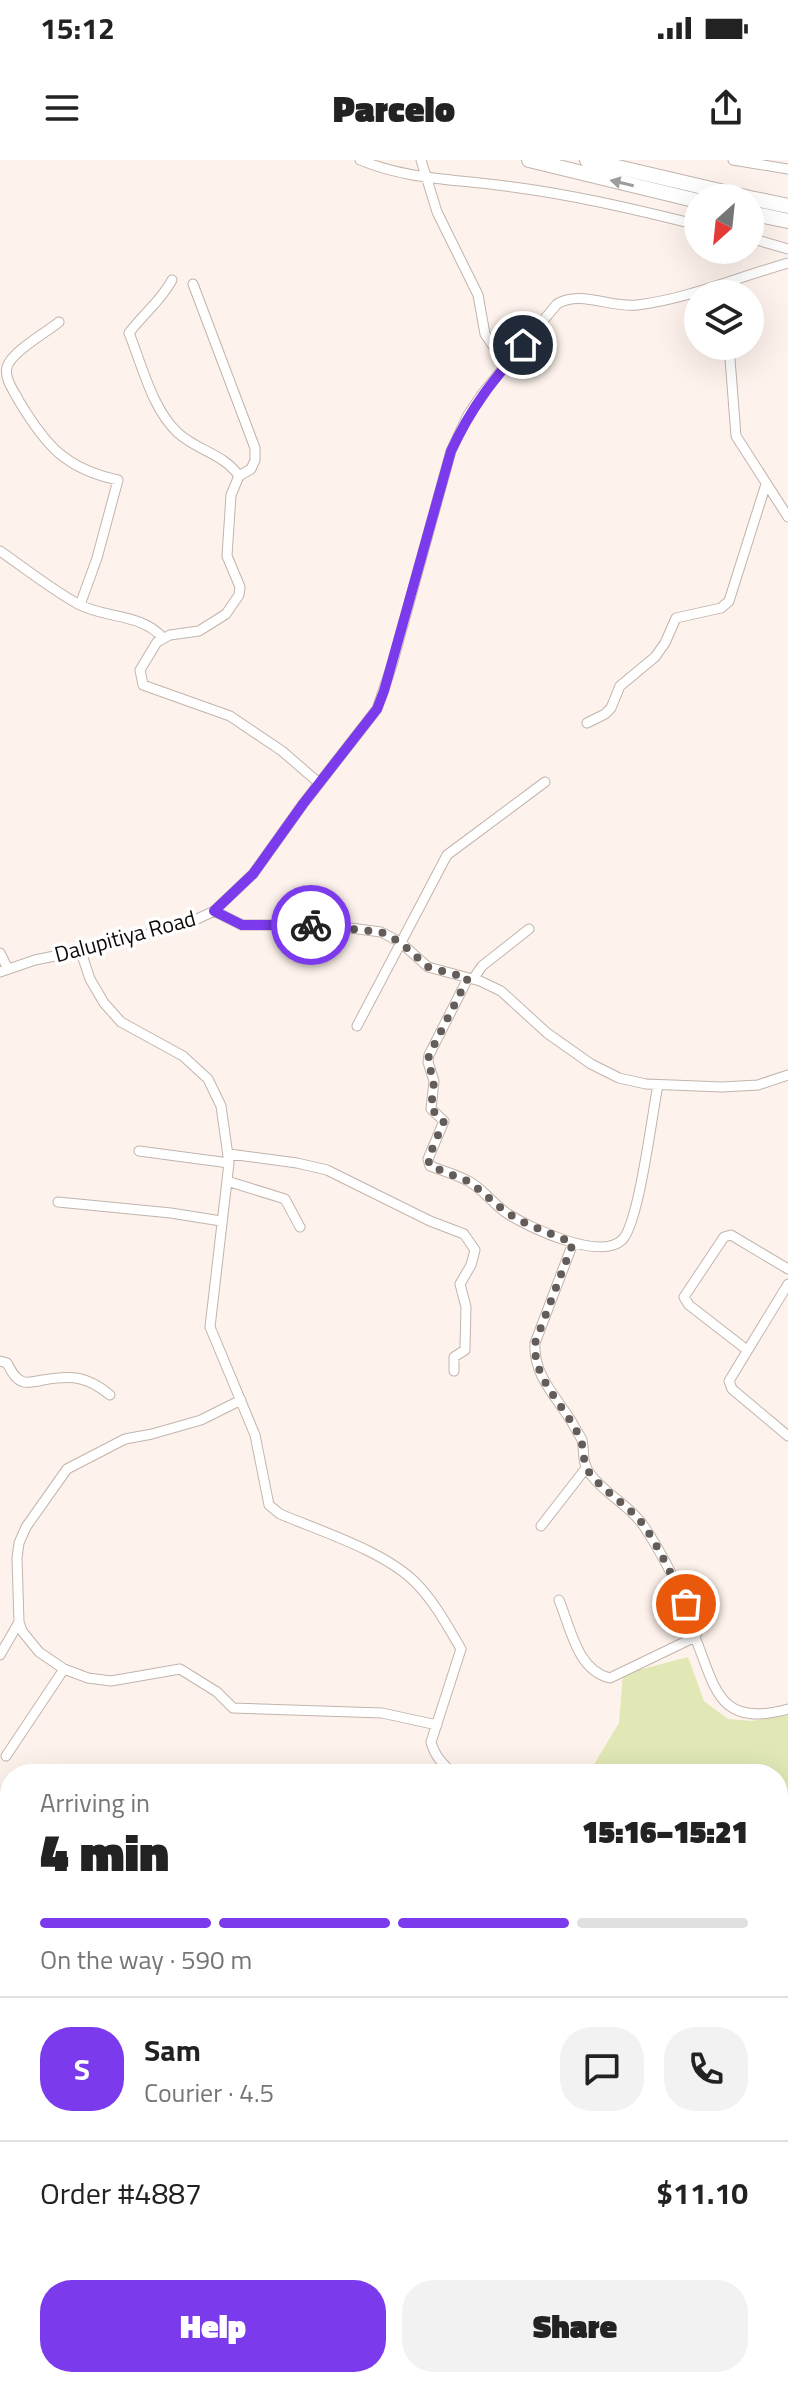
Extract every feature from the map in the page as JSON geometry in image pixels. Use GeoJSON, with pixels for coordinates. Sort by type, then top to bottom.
{"type":"FeatureCollection","features":[{"type":"Feature","properties":{"kind":"highway"},"geometry":{"type":"LineString","coordinates":[[529,160],[684,198]]}},
{"type":"Feature","properties":{"kind":"highway"},"geometry":{"type":"LineString","coordinates":[[587,160],[687,184]]}},
{"type":"Feature","properties":{"kind":"highway"},"geometry":{"type":"LineString","coordinates":[[764,201],[788,206]]}},
{"type":"Feature","properties":{"kind":"highway"},"geometry":{"type":"LineString","coordinates":[[764,216],[788,221]]}},
{"type":"Feature","properties":{"kind":"street"},"geometry":{"type":"LineString","coordinates":[[360,160],[425,179],[504,185],[684,222]]}},
{"type":"Feature","properties":{"kind":"street"},"geometry":{"type":"LineString","coordinates":[[421,160],[437,212],[478,295],[485,334],[506,365]]}},
{"type":"Feature","properties":{"kind":"street"},"geometry":{"type":"LineString","coordinates":[[733,160],[788,169]]}},
{"type":"Feature","properties":{"kind":"street"},"geometry":{"type":"LineString","coordinates":[[764,242],[788,249]]}},
{"type":"Feature","properties":{"kind":"street","name":"Dalupitiya Road"},"geometry":{"type":"LineString","coordinates":[[734,280],[788,263]]}},
{"type":"Feature","properties":{"kind":"street"},"geometry":{"type":"LineString","coordinates":[[172,280],[164,296],[129,333],[161,412],[179,434],[230,463],[239,476]]}},
{"type":"Feature","properties":{"kind":"street"},"geometry":{"type":"LineString","coordinates":[[193,284],[255,448],[251,469],[239,476],[231,495],[227,556],[240,587],[239,595],[226,614],[199,631],[170,635],[157,642],[140,670],[143,685],[230,716],[282,751],[319,783]]}},
{"type":"Feature","properties":{"kind":"street","name":"Dalupitiya Road"},"geometry":{"type":"LineString","coordinates":[[4,970],[35,960],[154,934],[193,921],[214,911],[253,874],[377,709],[451,451],[468,415],[557,304],[565,299],[622,306],[640,305],[684,294]]}},
{"type":"Feature","properties":{"kind":"street"},"geometry":{"type":"LineString","coordinates":[[59,322],[16,354],[7,367],[8,382],[38,434],[53,451],[80,467],[118,480],[97,558],[80,605]]}},
{"type":"Feature","properties":{"kind":"street"},"geometry":{"type":"LineString","coordinates":[[730,360],[736,436],[788,517]]}},
{"type":"Feature","properties":{"kind":"street"},"geometry":{"type":"LineString","coordinates":[[0,395],[12,388]]}},
{"type":"Feature","properties":{"kind":"street"},"geometry":{"type":"LineString","coordinates":[[587,723],[605,714],[611,708],[620,686],[655,657],[676,618],[721,608],[729,601],[766,484]]}},
{"type":"Feature","properties":{"kind":"street"},"geometry":{"type":"LineString","coordinates":[[0,551],[80,605],[155,628],[163,638]]}},
{"type":"Feature","properties":{"kind":"street"},"geometry":{"type":"LineString","coordinates":[[357,1026],[447,855],[545,782]]}},
{"type":"Feature","properties":{"kind":"street"},"geometry":{"type":"LineString","coordinates":[[214,911],[242,925],[328,925],[381,932],[400,942],[428,967],[470,978],[501,991],[547,1033],[591,1064],[619,1078],[688,1088],[758,1085],[788,1075]]}},
{"type":"Feature","properties":{"kind":"street"},"geometry":{"type":"LineString","coordinates":[[529,929],[470,978],[429,1055],[434,1081],[431,1109],[444,1121],[428,1159],[430,1166],[470,1182],[507,1213],[525,1223],[573,1243],[597,1248],[613,1247],[628,1232],[635,1208],[658,1085]]}},
{"type":"Feature","properties":{"kind":"street"},"geometry":{"type":"LineString","coordinates":[[81,952],[90,979],[104,1003],[121,1022],[183,1056],[208,1079],[221,1106],[229,1158],[210,1327],[255,1435],[269,1505],[280,1514],[368,1551],[412,1579],[437,1607],[461,1649],[431,1742],[442,1764]]}},
{"type":"Feature","properties":{"kind":"street"},"geometry":{"type":"LineString","coordinates":[[0,953],[4,970]]}},
{"type":"Feature","properties":{"kind":"street"},"geometry":{"type":"LineString","coordinates":[[139,1151],[297,1163],[327,1170],[430,1221],[464,1234],[475,1250],[460,1284],[466,1307],[465,1350],[454,1357],[454,1371]]}},
{"type":"Feature","properties":{"kind":"street"},"geometry":{"type":"LineString","coordinates":[[227,1181],[285,1199],[300,1227]]}},
{"type":"Feature","properties":{"kind":"street"},"geometry":{"type":"LineString","coordinates":[[58,1202],[221,1221]]}},
{"type":"Feature","properties":{"kind":"street"},"geometry":{"type":"LineString","coordinates":[[747,1350],[689,1305],[684,1297],[724,1237],[731,1235],[788,1269]]}},
{"type":"Feature","properties":{"kind":"street"},"geometry":{"type":"LineString","coordinates":[[559,1600],[585,1665],[597,1675],[610,1678],[695,1637],[699,1628],[648,1531],[636,1515],[593,1478],[586,1468],[582,1439],[557,1398],[541,1379],[534,1358],[535,1343],[573,1243]]}},
{"type":"Feature","properties":{"kind":"street"},"geometry":{"type":"LineString","coordinates":[[788,1284],[729,1381],[732,1389],[788,1436]]}},
{"type":"Feature","properties":{"kind":"street"},"geometry":{"type":"LineString","coordinates":[[0,1361],[7,1363],[16,1378],[25,1383],[63,1377],[82,1378],[95,1383],[110,1395]]}},
{"type":"Feature","properties":{"kind":"street"},"geometry":{"type":"LineString","coordinates":[[241,1400],[201,1420],[125,1439],[67,1469],[26,1527],[19,1543],[19,1622],[22,1631],[39,1652],[64,1669],[88,1678],[111,1681],[180,1669],[217,1692],[233,1708],[382,1713],[437,1725]]}},
{"type":"Feature","properties":{"kind":"street"},"geometry":{"type":"LineString","coordinates":[[541,1526],[586,1468]]}},
{"type":"Feature","properties":{"kind":"street"},"geometry":{"type":"LineString","coordinates":[[0,1655],[19,1622]]}},
{"type":"Feature","properties":{"kind":"street"},"geometry":{"type":"LineString","coordinates":[[695,1637],[716,1689],[726,1705],[736,1711],[771,1714],[788,1709]]}},
{"type":"Feature","properties":{"kind":"street"},"geometry":{"type":"LineString","coordinates":[[6,1756],[64,1669]]}},
{"type":"Feature","properties":{"kind":"green space"},"geometry":{"type":"Polygon","coordinates":[[[688,1657],[704,1701],[728,1719],[752,1721],[788,1715],[788,1764],[594,1764],[619,1723],[623,1674],[688,1657]]]}},
{"type":"Feature","properties":{"kind":"way so far"},"geometry":{"type":"LineString","coordinates":[[311,925],[381,932],[400,942],[428,967],[468,978],[429,1055],[434,1081],[431,1109],[444,1121],[428,1159],[430,1166],[470,1182],[507,1213],[525,1223],[573,1243],[535,1343],[534,1358],[541,1379],[557,1398],[582,1439],[586,1468],[593,1478],[636,1515],[648,1531],[686,1604]]}},
{"type":"Feature","properties":{"kind":"route"},"geometry":{"type":"LineString","coordinates":[[311,925],[242,925],[214,911],[253,874],[377,709],[451,451],[482,394],[523,345]]}}]}
